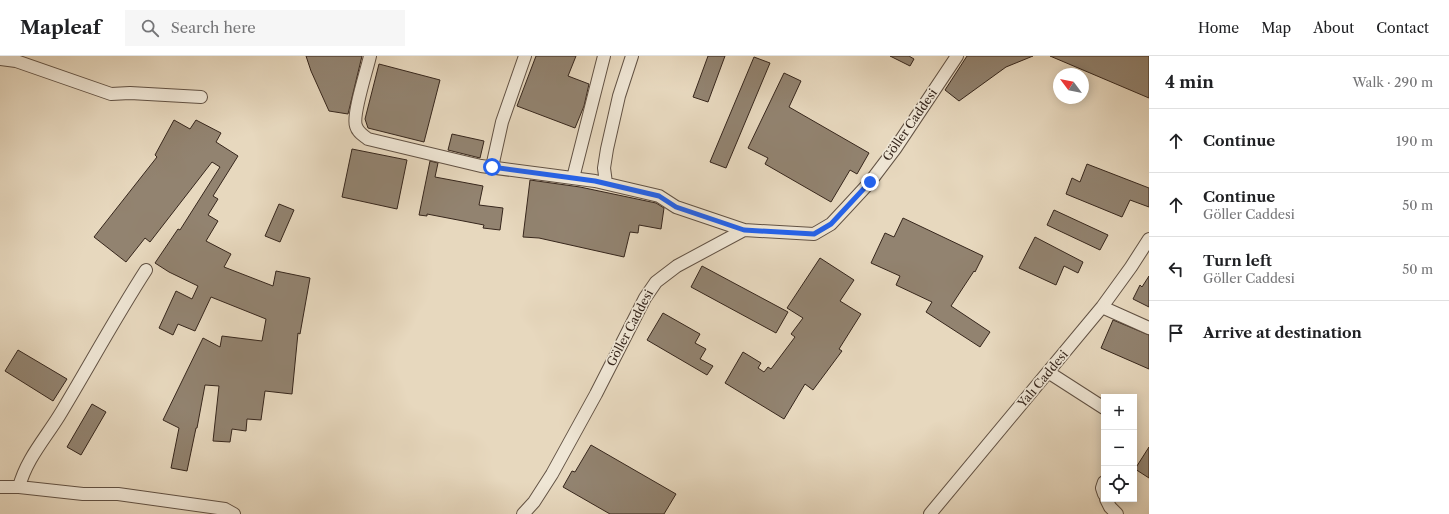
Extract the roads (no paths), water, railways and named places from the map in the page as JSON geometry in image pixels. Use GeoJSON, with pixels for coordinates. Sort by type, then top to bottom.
{"type":"FeatureCollection","features":[{"type":"Feature","properties":{"kind":"street"},"geometry":{"type":"LineString","coordinates":[[370,56],[356,113],[355,125],[359,133],[368,139],[436,156],[492,167],[606,183],[659,196],[676,207],[744,230]]}},
{"type":"Feature","properties":{"kind":"street"},"geometry":{"type":"LineString","coordinates":[[492,167],[502,122],[525,56]]}},
{"type":"Feature","properties":{"kind":"street"},"geometry":{"type":"LineString","coordinates":[[573,178],[604,56]]}},
{"type":"Feature","properties":{"kind":"street"},"geometry":{"type":"LineString","coordinates":[[606,183],[604,168],[607,149],[620,96],[632,56]]}},
{"type":"Feature","properties":{"kind":"street","name":"Göller Caddesi"},"geometry":{"type":"LineString","coordinates":[[523,514],[534,502],[552,474],[596,394],[645,298],[656,282],[677,266],[744,230],[814,234],[831,224],[870,182],[891,154],[957,56]]}},
{"type":"Feature","properties":{"kind":"street"},"geometry":{"type":"LineString","coordinates":[[0,60],[16,61],[111,94],[130,93],[200,97]]}},
{"type":"Feature","properties":{"kind":"street","name":"Yalı Caddesi"},"geometry":{"type":"LineString","coordinates":[[930,514],[1102,307],[1149,239]]}},
{"type":"Feature","properties":{"kind":"street"},"geometry":{"type":"LineString","coordinates":[[19,487],[22,474],[30,458],[58,417],[128,297],[146,270]]}},
{"type":"Feature","properties":{"kind":"street"},"geometry":{"type":"LineString","coordinates":[[1102,307],[1149,328]]}},
{"type":"Feature","properties":{"kind":"street"},"geometry":{"type":"LineString","coordinates":[[1048,372],[1092,398],[1101,406]]}},
{"type":"Feature","properties":{"kind":"street"},"geometry":{"type":"LineString","coordinates":[[0,487],[19,487],[83,494],[118,494],[225,509],[234,514]]}},
{"type":"Feature","properties":{"kind":"street"},"geometry":{"type":"LineString","coordinates":[[1108,502],[1117,514]]}}]}
